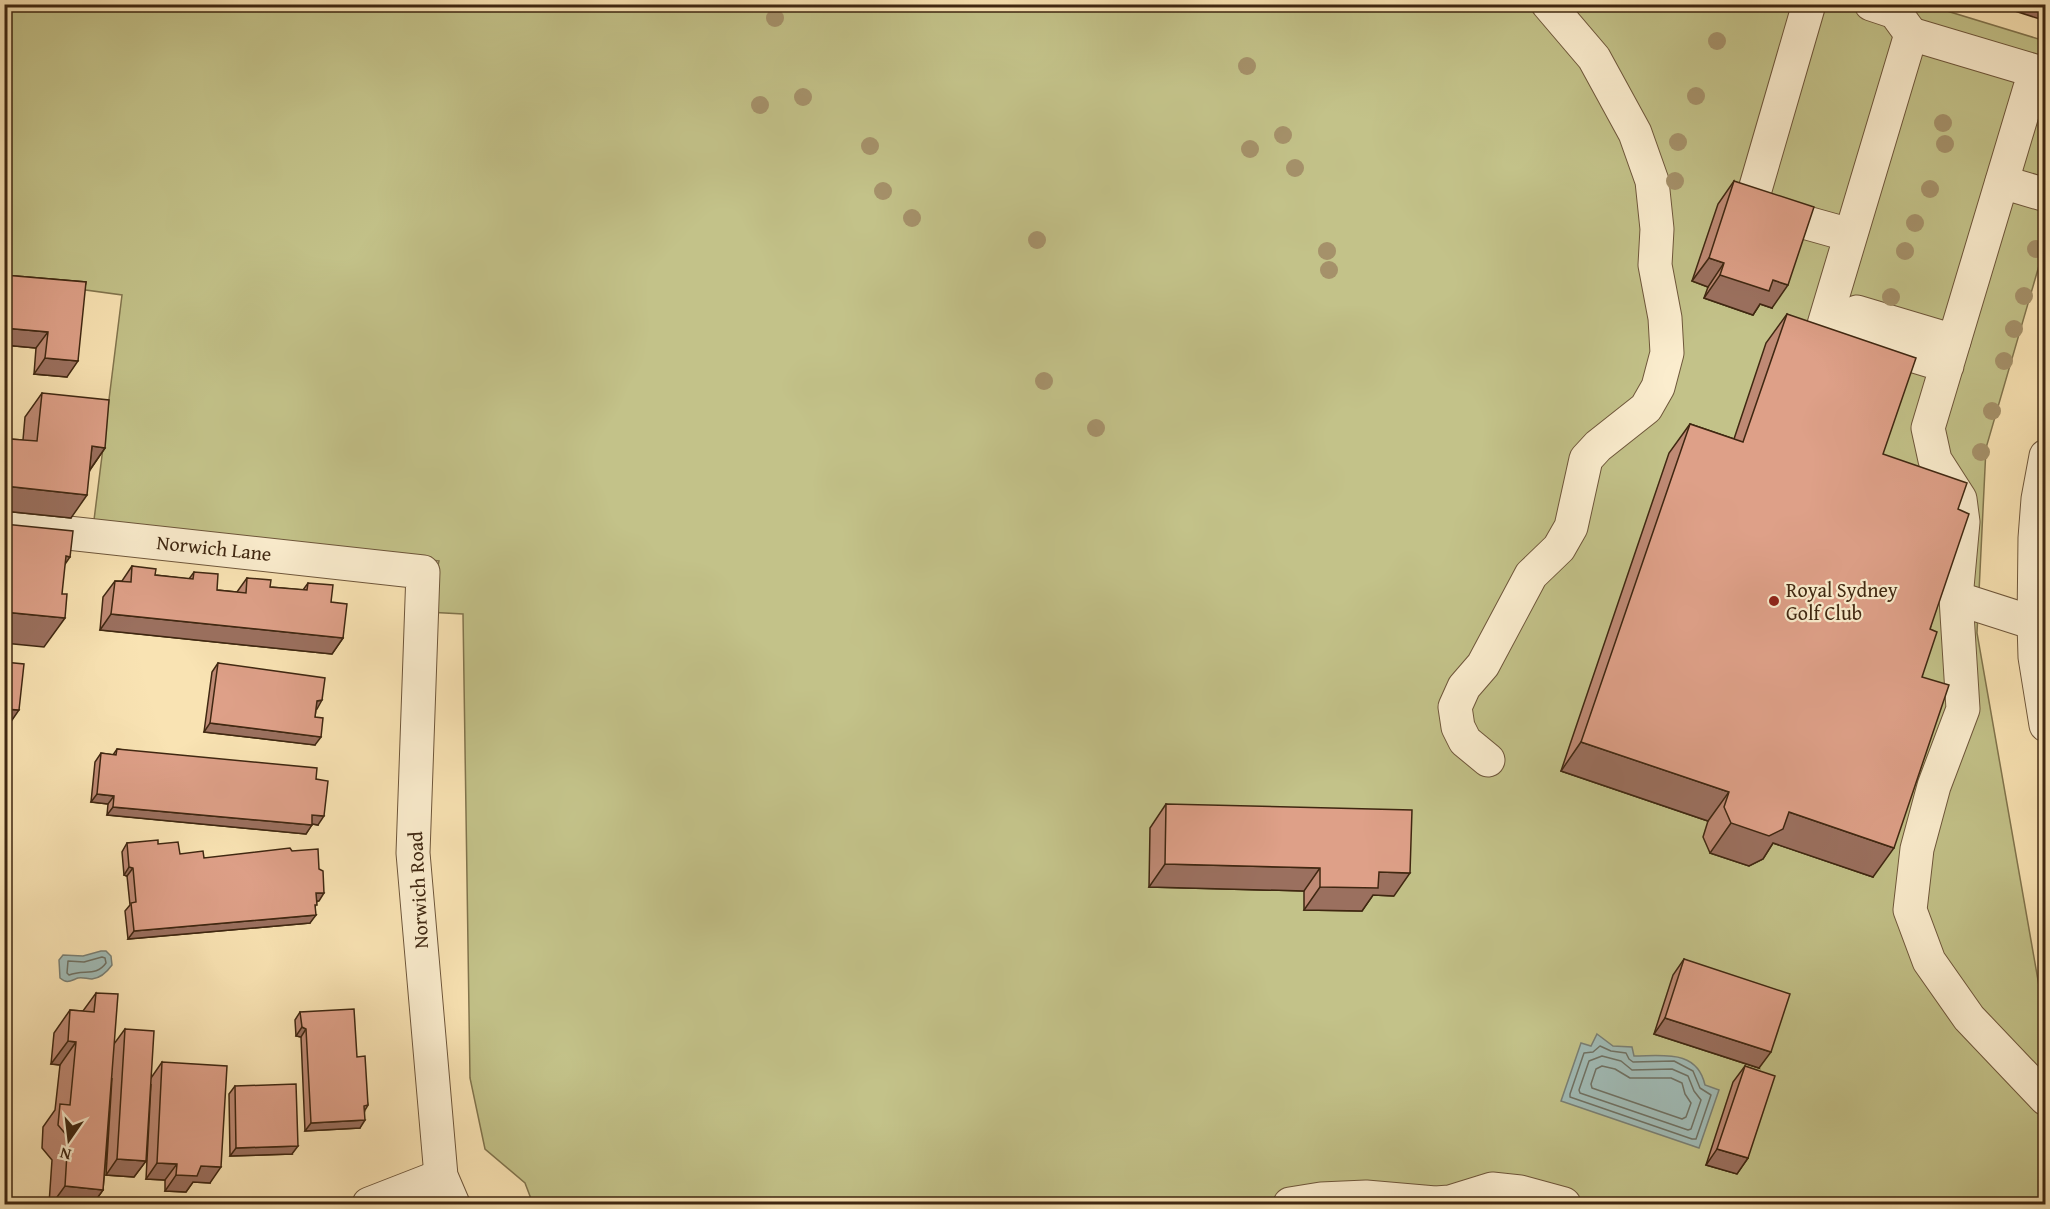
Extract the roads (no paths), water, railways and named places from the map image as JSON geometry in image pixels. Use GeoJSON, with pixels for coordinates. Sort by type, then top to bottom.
{"type":"FeatureCollection","features":[{"type":"Feature","properties":{"kind":"street"},"geometry":{"type":"LineString","coordinates":[[1488,760],[1465,741],[1458,727],[1455,707],[1464,687],[1483,665],[1531,575],[1559,548],[1571,527],[1586,459],[1598,446],[1646,408],[1658,387],[1667,353],[1665,318],[1655,265],[1657,230],[1652,181],[1635,133],[1594,58],[1548,4]]}},
{"type":"Feature","properties":{"kind":"street"},"geometry":{"type":"LineString","coordinates":[[1809,4],[1750,207],[1850,235]]}},
{"type":"Feature","properties":{"kind":"street"},"geometry":{"type":"LineString","coordinates":[[1871,4],[1895,12],[1911,34],[2036,71],[1928,428],[1935,460],[1960,499],[1963,522],[1956,598],[1963,709],[1934,786],[1917,849],[1910,910],[1929,961],[1942,980],[1970,1018],[2046,1099]]}},
{"type":"Feature","properties":{"kind":"street"},"geometry":{"type":"LineString","coordinates":[[1911,34],[1823,328],[1950,353]]}},
{"type":"Feature","properties":{"kind":"street"},"geometry":{"type":"LineString","coordinates":[[1931,62],[2029,91]]}},
{"type":"Feature","properties":{"kind":"street"},"geometry":{"type":"LineString","coordinates":[[2002,182],[2046,195]]}},
{"type":"Feature","properties":{"kind":"street"},"geometry":{"type":"LineString","coordinates":[[1857,312],[1950,353]]}},
{"type":"Feature","properties":{"kind":"street"},"geometry":{"type":"LineString","coordinates":[[2046,456],[2038,499],[2035,538],[2034,623],[2035,657],[2046,725]]}},
{"type":"Feature","properties":{"kind":"street","name":"Norwich Lane"},"geometry":{"type":"LineString","coordinates":[[4,526],[423,572]]}},
{"type":"Feature","properties":{"kind":"street","name":"Norwich Road"},"geometry":{"type":"LineString","coordinates":[[423,572],[413,853],[447,1190]]}},
{"type":"Feature","properties":{"kind":"street"},"geometry":{"type":"LineString","coordinates":[[1956,598],[2034,623]]}},
{"type":"Feature","properties":{"kind":"street"},"geometry":{"type":"LineString","coordinates":[[1290,1204],[1321,1199],[1366,1197],[1435,1203],[1450,1202],[1477,1192],[1499,1189],[1564,1204]]}},
{"type":"Feature","properties":{"kind":"street"},"geometry":{"type":"LineString","coordinates":[[369,1204],[447,1190]]}},
{"type":"Feature","properties":{"kind":"water"},"geometry":{"type":"Polygon","coordinates":[[[106,951],[111,956],[112,965],[101,976],[69,981],[60,978],[59,960],[63,955],[83,956],[106,951]]]}},
{"type":"Feature","properties":{"kind":"water"},"geometry":{"type":"Polygon","coordinates":[[[1597,1034],[1613,1046],[1632,1047],[1634,1056],[1667,1056],[1687,1060],[1701,1073],[1705,1085],[1719,1090],[1699,1148],[1561,1101],[1581,1043],[1591,1046],[1597,1034]]]}},
{"type":"Feature","properties":{"kind":"place","name":"Royal Sydney Golf Club"},"geometry":{"type":"Point","coordinates":[1774,601]}}]}
